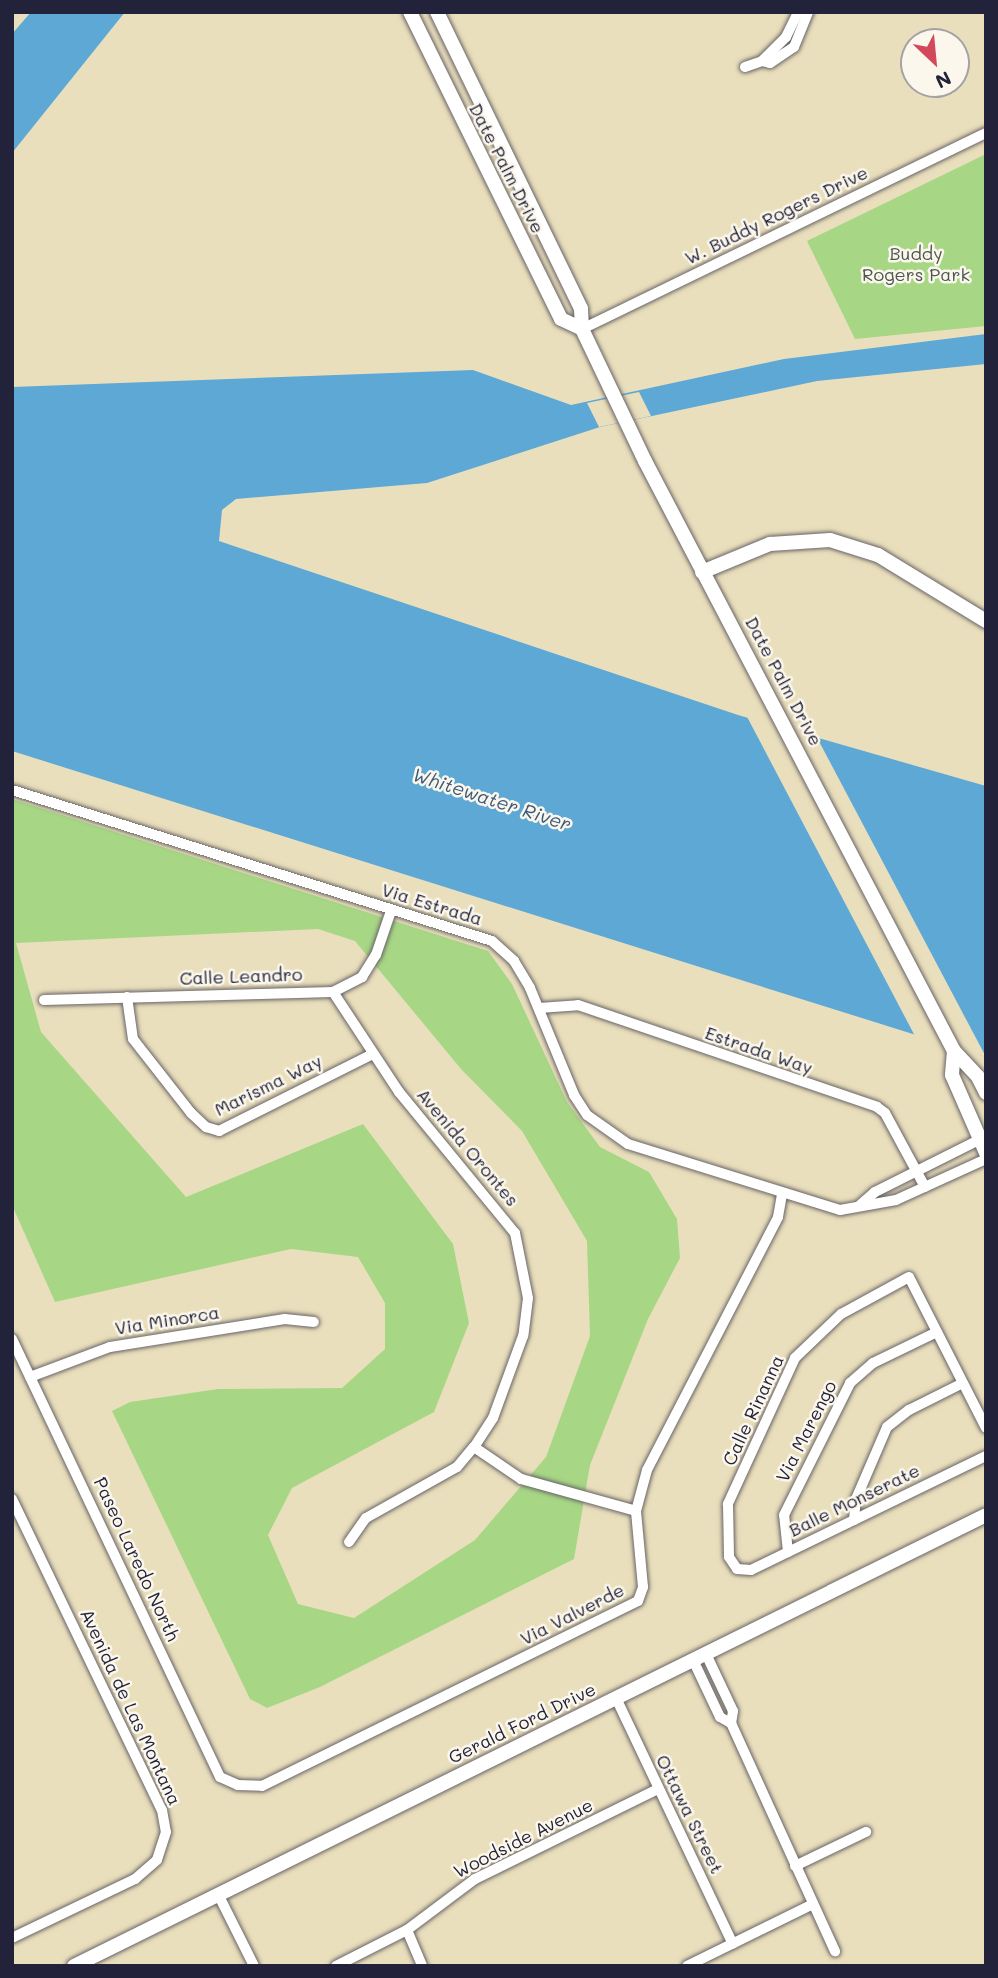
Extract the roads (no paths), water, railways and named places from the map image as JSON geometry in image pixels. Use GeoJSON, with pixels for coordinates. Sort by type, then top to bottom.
{"type":"FeatureCollection","features":[{"type":"Feature","properties":{"kind":"main road","name":"Date Palm Drive"},"geometry":{"type":"LineString","coordinates":[[410,12],[561,319],[582,329]]}},
{"type":"Feature","properties":{"kind":"main road","name":"Date Palm Drive"},"geometry":{"type":"LineString","coordinates":[[437,12],[581,309],[582,329],[702,572],[775,701],[954,1051],[978,1077],[986,1093]]}},
{"type":"Feature","properties":{"kind":"main road"},"geometry":{"type":"LineString","coordinates":[[702,572],[770,544],[830,540],[878,555],[986,621]]}},
{"type":"Feature","properties":{"kind":"main road","name":"Date Palm Drive"},"geometry":{"type":"LineString","coordinates":[[954,1051],[951,1075],[982,1140],[986,1156]]}},
{"type":"Feature","properties":{"kind":"main road","name":"Gerald Ford Drive"},"geometry":{"type":"LineString","coordinates":[[74,1966],[986,1515]]}},
{"type":"Feature","properties":{"kind":"street"},"geometry":{"type":"LineString","coordinates":[[745,67],[762,61],[786,37],[798,12]]}},
{"type":"Feature","properties":{"kind":"street"},"geometry":{"type":"LineString","coordinates":[[762,61],[770,63],[794,47],[808,12]]}},
{"type":"Feature","properties":{"kind":"street","name":"W. Buddy Rogers Drive"},"geometry":{"type":"LineString","coordinates":[[582,329],[986,133]]}},
{"type":"Feature","properties":{"kind":"street","name":"Via Estrada"},"geometry":{"type":"LineString","coordinates":[[12,790],[492,941],[514,961],[539,1008],[574,1095],[602,1130],[628,1144],[782,1195],[841,1210],[896,1200],[986,1156]]}},
{"type":"Feature","properties":{"kind":"street","name":"Calle Leandro"},"geometry":{"type":"LineString","coordinates":[[44,1000],[333,992],[362,976],[376,955],[391,911]]}},
{"type":"Feature","properties":{"kind":"street","name":"Avenida Orontes"},"geometry":{"type":"LineString","coordinates":[[333,992],[373,1054],[438,1141],[502,1213],[520,1254],[528,1298],[523,1336],[493,1418],[474,1447],[457,1467],[366,1518],[349,1542]]}},
{"type":"Feature","properties":{"kind":"street","name":"Marisma Way"},"geometry":{"type":"LineString","coordinates":[[127,998],[133,1040],[191,1113],[219,1131],[373,1054]]}},
{"type":"Feature","properties":{"kind":"street","name":"Estrada Way"},"geometry":{"type":"LineString","coordinates":[[539,1008],[578,1005],[877,1107],[885,1113],[925,1187]]}},
{"type":"Feature","properties":{"kind":"street"},"geometry":{"type":"LineString","coordinates":[[858,1206],[916,1170],[982,1140]]}},
{"type":"Feature","properties":{"kind":"street","name":"Via Valverde"},"geometry":{"type":"LineString","coordinates":[[238,1785],[262,1786],[318,1762],[638,1601],[643,1587],[636,1511],[647,1470],[778,1217],[782,1195]]}},
{"type":"Feature","properties":{"kind":"street","name":"Calle Rinanna"},"geometry":{"type":"LineString","coordinates":[[737,1569],[729,1557],[728,1504],[795,1358],[841,1314],[909,1277],[937,1332]]}},
{"type":"Feature","properties":{"kind":"street","name":"Via Minorca"},"geometry":{"type":"LineString","coordinates":[[30,1377],[110,1347],[285,1319],[314,1322]]}},
{"type":"Feature","properties":{"kind":"street"},"geometry":{"type":"LineString","coordinates":[[937,1332],[986,1429]]}},
{"type":"Feature","properties":{"kind":"street","name":"Via Marengo"},"geometry":{"type":"LineString","coordinates":[[788,1552],[784,1515],[849,1383],[873,1363],[937,1332]]}},
{"type":"Feature","properties":{"kind":"street","name":"Paseo Laredo North"},"geometry":{"type":"LineString","coordinates":[[12,1339],[220,1777],[238,1785]]}},
{"type":"Feature","properties":{"kind":"street"},"geometry":{"type":"LineString","coordinates":[[854,1520],[856,1499],[887,1427],[963,1383]]}},
{"type":"Feature","properties":{"kind":"street"},"geometry":{"type":"LineString","coordinates":[[474,1447],[521,1479],[636,1511]]}},
{"type":"Feature","properties":{"kind":"street","name":"Balle Monserate"},"geometry":{"type":"LineString","coordinates":[[737,1569],[751,1570],[986,1456]]}},
{"type":"Feature","properties":{"kind":"street","name":"Avenida de Las Montana"},"geometry":{"type":"LineString","coordinates":[[12,1499],[162,1810],[166,1832],[157,1860],[135,1878],[12,1938]]}},
{"type":"Feature","properties":{"kind":"street"},"geometry":{"type":"LineString","coordinates":[[700,1657],[729,1701],[733,1711],[731,1723]]}},
{"type":"Feature","properties":{"kind":"street"},"geometry":{"type":"LineString","coordinates":[[700,1657],[716,1708],[731,1723],[835,1951]]}},
{"type":"Feature","properties":{"kind":"street","name":"Ottawa Street"},"geometry":{"type":"LineString","coordinates":[[616,1698],[733,1944]]}},
{"type":"Feature","properties":{"kind":"street"},"geometry":{"type":"LineString","coordinates":[[716,1708],[729,1701]]}},
{"type":"Feature","properties":{"kind":"street","name":"Woodside Avenue"},"geometry":{"type":"LineString","coordinates":[[336,1966],[407,1930],[475,1879],[658,1790]]}},
{"type":"Feature","properties":{"kind":"street"},"geometry":{"type":"LineString","coordinates":[[796,1866],[866,1832]]}},
{"type":"Feature","properties":{"kind":"street"},"geometry":{"type":"LineString","coordinates":[[218,1894],[254,1966]]}},
{"type":"Feature","properties":{"kind":"street"},"geometry":{"type":"LineString","coordinates":[[688,1966],[813,1904]]}},
{"type":"Feature","properties":{"kind":"street"},"geometry":{"type":"LineString","coordinates":[[407,1930],[422,1966]]}},
{"type":"Feature","properties":{"kind":"water"},"geometry":{"type":"Polygon","coordinates":[[[31,12],[125,12],[12,153],[12,34],[31,12]]]}},
{"type":"Feature","properties":{"kind":"water","name":"Whitewater River"},"geometry":{"type":"Polygon","coordinates":[[[986,334],[986,364],[817,381],[600,427],[427,483],[236,499],[222,510],[219,541],[738,715],[986,786],[986,1057],[12,751],[12,387],[473,370],[571,405],[784,359],[986,334]]]}},
{"type":"Feature","properties":{"kind":"park label","name":"Buddy Rogers Park"},"geometry":{"type":"Point","coordinates":[916,264]}}]}
